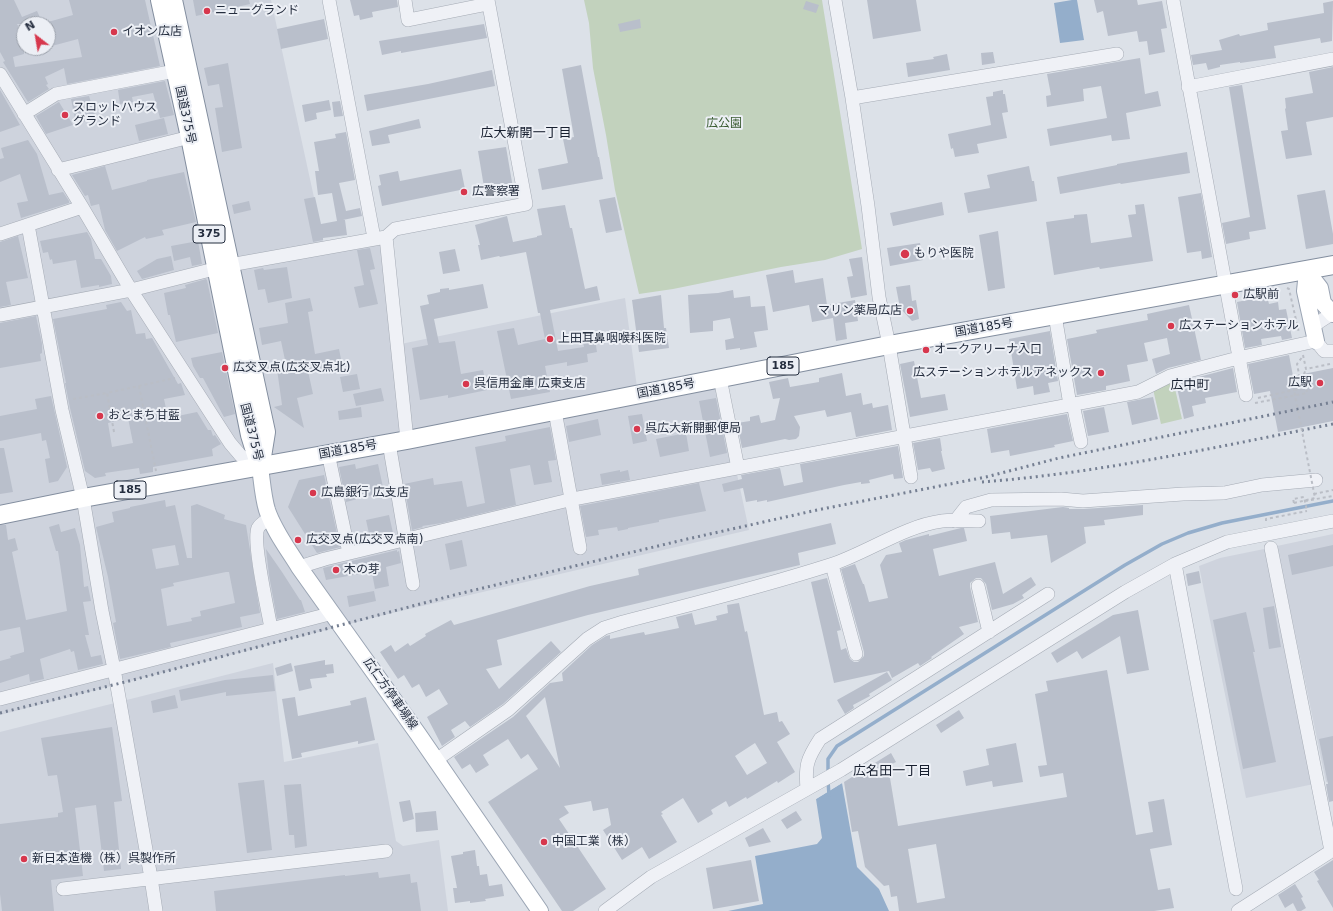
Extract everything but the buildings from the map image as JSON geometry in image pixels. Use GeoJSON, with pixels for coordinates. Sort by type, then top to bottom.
{"type":"FeatureCollection","features":[{"type":"Feature","properties":{"kind":"highway","name":"国道375号"},"geometry":{"type":"LineString","coordinates":[[160,0],[190,137],[266,432],[260,467]]}},
{"type":"Feature","properties":{"kind":"highway","name":"国道375号"},"geometry":{"type":"LineString","coordinates":[[173,0],[223,267]]}},
{"type":"Feature","properties":{"kind":"highway","name":"国道185号"},"geometry":{"type":"LineString","coordinates":[[0,515],[83,498],[407,440],[889,345],[1225,284],[1307,271],[1333,265]]}},
{"type":"Feature","properties":{"kind":"main road"},"geometry":{"type":"LineString","coordinates":[[1307,271],[1320,288],[1324,303],[1333,314]]}},
{"type":"Feature","properties":{"kind":"main road"},"geometry":{"type":"LineString","coordinates":[[1307,271],[1305,291],[1314,333]]}},
{"type":"Feature","properties":{"kind":"main road","name":"広仁方停車場線"},"geometry":{"type":"LineString","coordinates":[[260,467],[265,500],[270,518],[283,542],[540,911]]}},
{"type":"Feature","properties":{"kind":"street"},"geometry":{"type":"LineString","coordinates":[[329,0],[380,238],[407,440]]}},
{"type":"Feature","properties":{"kind":"street"},"geometry":{"type":"LineString","coordinates":[[0,315],[131,290],[223,267],[380,238],[395,230],[526,204],[488,2],[446,6],[408,20],[405,0]]}},
{"type":"Feature","properties":{"kind":"street"},"geometry":{"type":"LineString","coordinates":[[835,0],[852,98],[868,206],[878,297],[889,345],[903,437],[911,477]]}},
{"type":"Feature","properties":{"kind":"street"},"geometry":{"type":"LineString","coordinates":[[1173,0],[1238,358],[1252,399]]}},
{"type":"Feature","properties":{"kind":"street"},"geometry":{"type":"LineString","coordinates":[[852,98],[1117,54]]}},
{"type":"Feature","properties":{"kind":"street"},"geometry":{"type":"LineString","coordinates":[[1188,87],[1333,59]]}},
{"type":"Feature","properties":{"kind":"street"},"geometry":{"type":"LineString","coordinates":[[24,114],[56,94],[175,71]]}},
{"type":"Feature","properties":{"kind":"street"},"geometry":{"type":"LineString","coordinates":[[0,74],[131,290],[230,443],[242,456],[260,467]]}},
{"type":"Feature","properties":{"kind":"street"},"geometry":{"type":"LineString","coordinates":[[58,170],[190,137]]}},
{"type":"Feature","properties":{"kind":"street"},"geometry":{"type":"LineString","coordinates":[[0,234],[82,207]]}},
{"type":"Feature","properties":{"kind":"street"},"geometry":{"type":"LineString","coordinates":[[28,225],[60,402],[83,498],[156,911]]}},
{"type":"Feature","properties":{"kind":"street"},"geometry":{"type":"LineString","coordinates":[[299,567],[349,553],[571,500],[1138,392],[1170,376],[1238,358],[1314,333],[1333,314]]}},
{"type":"Feature","properties":{"kind":"street"},"geometry":{"type":"LineString","coordinates":[[1055,315],[1071,405],[1081,442]]}},
{"type":"Feature","properties":{"kind":"street"},"geometry":{"type":"LineString","coordinates":[[1314,333],[1324,351],[1333,351]]}},
{"type":"Feature","properties":{"kind":"street"},"geometry":{"type":"LineString","coordinates":[[720,378],[738,468]]}},
{"type":"Feature","properties":{"kind":"street"},"geometry":{"type":"LineString","coordinates":[[555,411],[580,548]]}},
{"type":"Feature","properties":{"kind":"street"},"geometry":{"type":"LineString","coordinates":[[389,443],[413,584]]}},
{"type":"Feature","properties":{"kind":"street"},"geometry":{"type":"LineString","coordinates":[[328,453],[349,553]]}},
{"type":"Feature","properties":{"kind":"street"},"geometry":{"type":"LineString","coordinates":[[956,521],[966,507],[991,500],[1061,499],[1083,501],[1183,494],[1224,493],[1262,485],[1316,480]]}},
{"type":"Feature","properties":{"kind":"street"},"geometry":{"type":"LineString","coordinates":[[270,518],[262,523],[257,529],[257,550],[271,628]]}},
{"type":"Feature","properties":{"kind":"street"},"geometry":{"type":"LineString","coordinates":[[436,760],[508,710],[587,639],[604,628],[746,591],[832,564],[908,531],[943,521],[979,521]]}},
{"type":"Feature","properties":{"kind":"street"},"geometry":{"type":"LineString","coordinates":[[605,911],[651,876],[841,770],[1125,592],[1175,564],[1227,542],[1333,521]]}},
{"type":"Feature","properties":{"kind":"street"},"geometry":{"type":"LineString","coordinates":[[1238,911],[1331,854],[1272,548]]}},
{"type":"Feature","properties":{"kind":"street"},"geometry":{"type":"LineString","coordinates":[[832,564],[856,654]]}},
{"type":"Feature","properties":{"kind":"street"},"geometry":{"type":"LineString","coordinates":[[1175,564],[1236,889]]}},
{"type":"Feature","properties":{"kind":"street"},"geometry":{"type":"LineString","coordinates":[[978,586],[989,632]]}},
{"type":"Feature","properties":{"kind":"street"},"geometry":{"type":"LineString","coordinates":[[811,787],[806,775],[808,758],[820,739],[1048,594]]}},
{"type":"Feature","properties":{"kind":"street"},"geometry":{"type":"LineString","coordinates":[[0,699],[333,613]]}},
{"type":"Feature","properties":{"kind":"street"},"geometry":{"type":"LineString","coordinates":[[63,889],[386,851]]}},
{"type":"Feature","properties":{"kind":"path"},"geometry":{"type":"LineString","coordinates":[[1252,399],[1302,389],[1297,364],[1304,356]]}},
{"type":"Feature","properties":{"kind":"path"},"geometry":{"type":"LineString","coordinates":[[1252,399],[1307,392],[1304,374],[1306,369]]}},
{"type":"Feature","properties":{"kind":"path"},"geometry":{"type":"LineString","coordinates":[[60,402],[186,376]]}},
{"type":"Feature","properties":{"kind":"path"},"geometry":{"type":"LineString","coordinates":[[139,386],[159,484]]}},
{"type":"Feature","properties":{"kind":"path"},"geometry":{"type":"LineString","coordinates":[[1294,390],[1315,498],[1294,503],[1293,499],[1304,497],[1305,502],[1308,515]]}},
{"type":"Feature","properties":{"kind":"path"},"geometry":{"type":"LineString","coordinates":[[107,393],[114,432]]}},
{"type":"Feature","properties":{"kind":"path"},"geometry":{"type":"LineString","coordinates":[[1314,494],[1333,490]]}},
{"type":"Feature","properties":{"kind":"path"},"geometry":{"type":"LineString","coordinates":[[1305,502],[1333,496]]}},
{"type":"Feature","properties":{"kind":"path"},"geometry":{"type":"LineString","coordinates":[[1266,521],[1266,519],[1307,510]]}},
{"type":"Feature","properties":{"kind":"shaded area"},"geometry":{"type":"Polygon","coordinates":[[[0,0],[271,0],[325,248],[383,239],[396,345],[625,298],[638,395],[717,381],[749,530],[388,614],[0,715],[0,0]]]}},
{"type":"Feature","properties":{"kind":"shaded area"},"geometry":{"type":"Polygon","coordinates":[[[1333,534],[1333,780],[1326,782],[1277,546],[1333,534]]]}},
{"type":"Feature","properties":{"kind":"shaded area"},"geometry":{"type":"Polygon","coordinates":[[[1269,548],[1314,784],[1246,798],[1199,566],[1220,558],[1269,548]]]}},
{"type":"Feature","properties":{"kind":"shaded area"},"geometry":{"type":"Polygon","coordinates":[[[273,663],[284,762],[378,743],[396,841],[403,846],[439,840],[448,911],[0,911],[0,732],[273,663]]]}},
{"type":"Feature","properties":{"kind":"green space","name":"広公園"},"geometry":{"type":"Polygon","coordinates":[[[584,0],[822,0],[862,249],[825,260],[639,294],[615,190],[593,68],[589,23],[584,0]]]}},
{"type":"Feature","properties":{"kind":"green space"},"geometry":{"type":"Polygon","coordinates":[[[1173,380],[1182,419],[1161,424],[1153,389],[1173,380]]]}},
{"type":"Feature","properties":{"kind":"water"},"geometry":{"type":"Polygon","coordinates":[[[1077,0],[1084,40],[1060,43],[1054,3],[1077,0]]]}},
{"type":"Feature","properties":{"kind":"water"},"geometry":{"type":"Polygon","coordinates":[[[842,783],[857,867],[879,889],[889,911],[728,911],[763,904],[755,856],[817,844],[822,838],[816,799],[842,783]]]}},
{"type":"Feature","properties":{"kind":"pier"},"geometry":{"type":"Polygon","coordinates":[[[842,781],[842,783],[816,799],[816,797],[842,781]]]}},
{"type":"Feature","properties":{"kind":"waterway"},"geometry":{"type":"LineString","coordinates":[[828,775],[828,759],[837,746],[1125,565],[1162,544],[1188,533],[1222,523],[1333,501]]}},
{"type":"Feature","properties":{"kind":"waterway"},"geometry":{"type":"LineString","coordinates":[[828,781],[829,795]]}},
{"type":"Feature","properties":{"kind":"railway"},"geometry":{"type":"LineString","coordinates":[[0,713],[129,681],[458,594],[683,540],[817,510],[986,477],[1059,458],[1333,402]]}},
{"type":"Feature","properties":{"kind":"railway"},"geometry":{"type":"LineString","coordinates":[[982,482],[1026,478],[1114,466],[1333,424]]}},
{"type":"Feature","properties":{"kind":"place","name":"ニューグランド"},"geometry":{"type":"Point","coordinates":[207,11]}},
{"type":"Feature","properties":{"kind":"place","name":"イオン広店"},"geometry":{"type":"Point","coordinates":[114,32]}},
{"type":"Feature","properties":{"kind":"place","name":"スロットハウス グランド"},"geometry":{"type":"Point","coordinates":[65,115]}},
{"type":"Feature","properties":{"kind":"place","name":"広警察署"},"geometry":{"type":"Point","coordinates":[464,192]}},
{"type":"Feature","properties":{"kind":"place","name":"もりや医院"},"geometry":{"type":"Point","coordinates":[905,254]}},
{"type":"Feature","properties":{"kind":"place","name":"広駅前"},"geometry":{"type":"Point","coordinates":[1235,295]}},
{"type":"Feature","properties":{"kind":"place","name":"マリン薬局広店"},"geometry":{"type":"Point","coordinates":[910,311]}},
{"type":"Feature","properties":{"kind":"place","name":"広ステーションホテル"},"geometry":{"type":"Point","coordinates":[1171,326]}},
{"type":"Feature","properties":{"kind":"place","name":"上田耳鼻咽喉科医院"},"geometry":{"type":"Point","coordinates":[550,339]}},
{"type":"Feature","properties":{"kind":"place","name":"オークアリーナ入口"},"geometry":{"type":"Point","coordinates":[926,350]}},
{"type":"Feature","properties":{"kind":"place","name":"広交叉点(広交叉点北)"},"geometry":{"type":"Point","coordinates":[225,368]}},
{"type":"Feature","properties":{"kind":"place","name":"広ステーションホテルアネックス"},"geometry":{"type":"Point","coordinates":[1101,373]}},
{"type":"Feature","properties":{"kind":"place","name":"広駅"},"geometry":{"type":"Point","coordinates":[1320,383]}},
{"type":"Feature","properties":{"kind":"place","name":"呉信用金庫 広東支店"},"geometry":{"type":"Point","coordinates":[466,384]}},
{"type":"Feature","properties":{"kind":"place","name":"おとまち甘藍"},"geometry":{"type":"Point","coordinates":[100,416]}},
{"type":"Feature","properties":{"kind":"place","name":"呉広大新開郵便局"},"geometry":{"type":"Point","coordinates":[637,429]}},
{"type":"Feature","properties":{"kind":"place","name":"広島銀行 広支店"},"geometry":{"type":"Point","coordinates":[313,493]}},
{"type":"Feature","properties":{"kind":"place","name":"広交叉点(広交叉点南)"},"geometry":{"type":"Point","coordinates":[298,540]}},
{"type":"Feature","properties":{"kind":"place","name":"木の芽"},"geometry":{"type":"Point","coordinates":[336,570]}},
{"type":"Feature","properties":{"kind":"place","name":"中国工業（株）"},"geometry":{"type":"Point","coordinates":[544,842]}},
{"type":"Feature","properties":{"kind":"place","name":"新日本造機（株）呉製作所"},"geometry":{"type":"Point","coordinates":[24,859]}},
{"type":"Feature","properties":{"kind":"district","name":"広大新開一丁目"},"geometry":{"type":"Point","coordinates":[526,134]}},
{"type":"Feature","properties":{"kind":"district","name":"広中町"},"geometry":{"type":"Point","coordinates":[1190,386]}},
{"type":"Feature","properties":{"kind":"district","name":"広名田一丁目"},"geometry":{"type":"Point","coordinates":[892,772]}}]}
